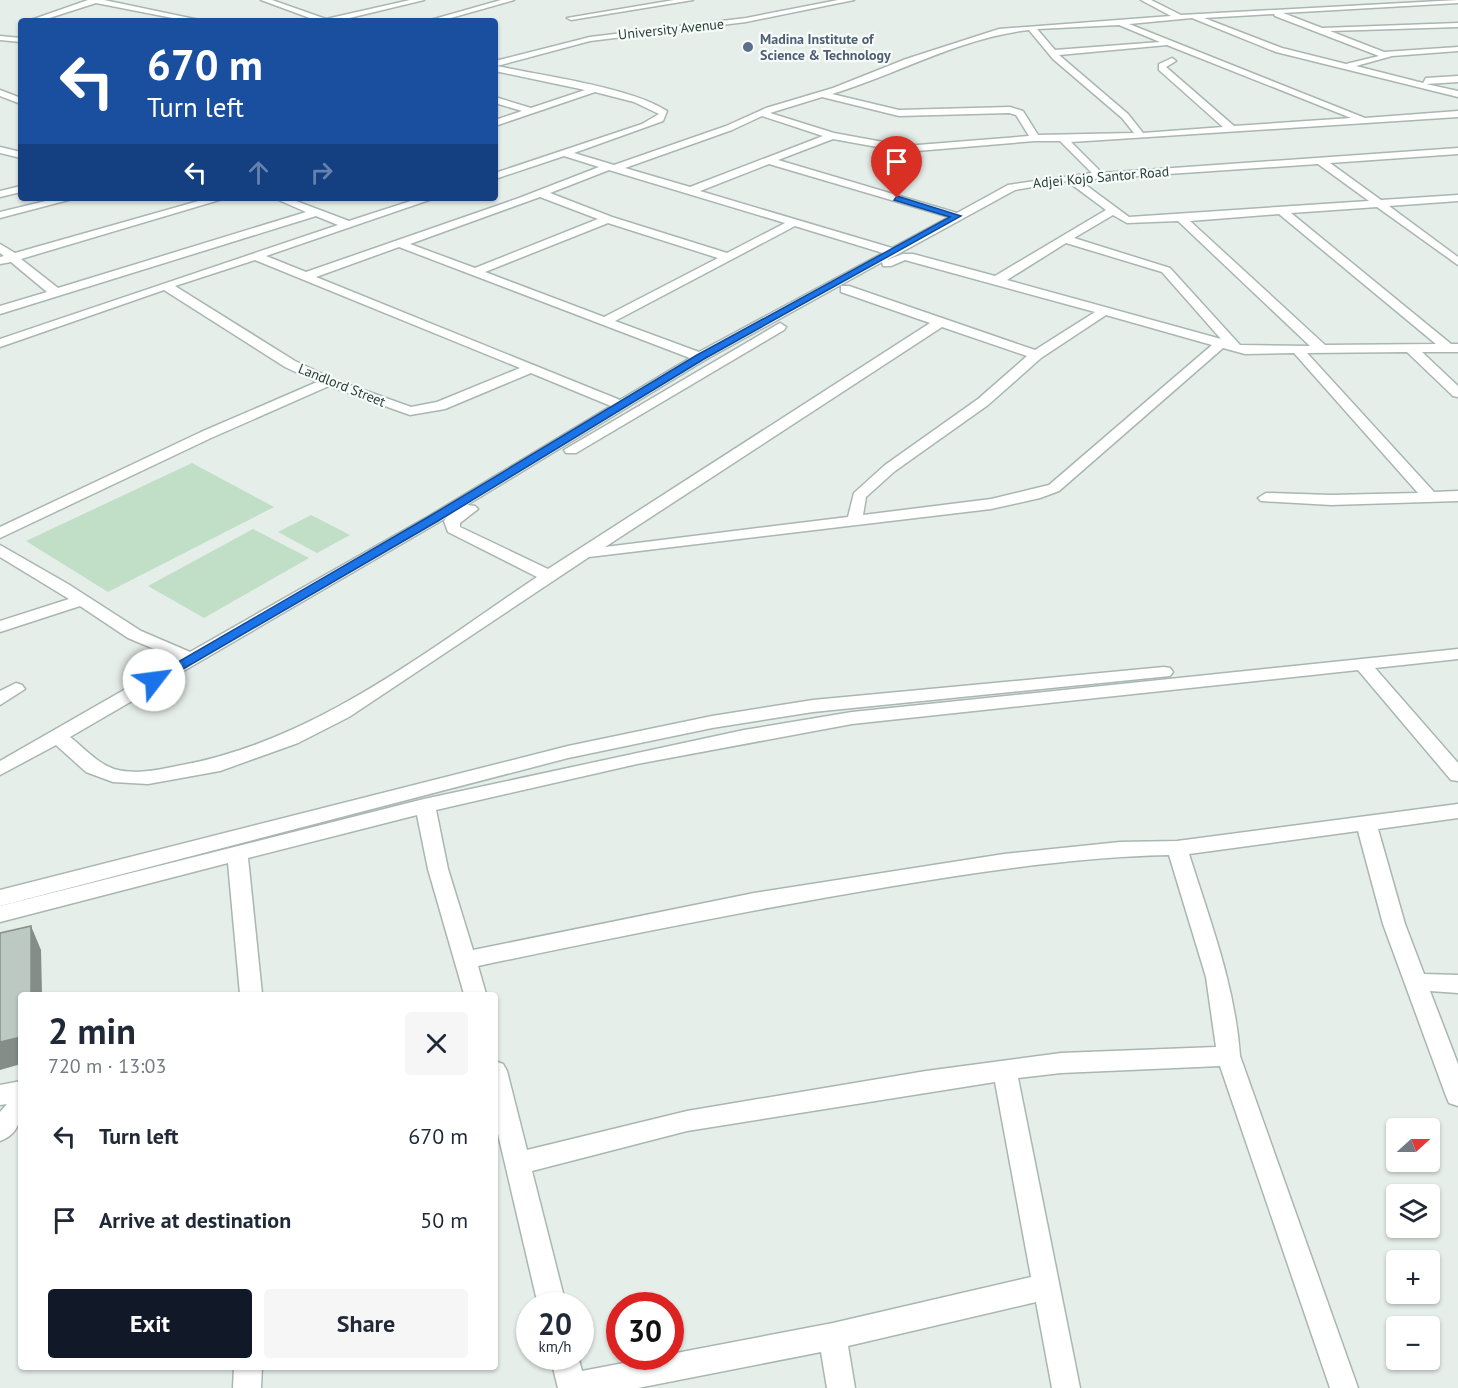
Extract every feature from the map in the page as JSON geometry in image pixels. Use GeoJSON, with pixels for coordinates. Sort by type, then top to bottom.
{"type":"FeatureCollection","features":[{"type":"Feature","properties":{"kind":"street"},"geometry":{"type":"LineString","coordinates":[[41,18],[94,0],[184,18]]}},
{"type":"Feature","properties":{"kind":"street"},"geometry":{"type":"LineString","coordinates":[[264,0],[317,18]]}},
{"type":"Feature","properties":{"kind":"street"},"geometry":{"type":"LineString","coordinates":[[395,0],[407,3]]}},
{"type":"Feature","properties":{"kind":"street"},"geometry":{"type":"LineString","coordinates":[[340,18],[420,0]]}},
{"type":"Feature","properties":{"kind":"street"},"geometry":{"type":"LineString","coordinates":[[442,18],[510,0]]}},
{"type":"Feature","properties":{"kind":"street"},"geometry":{"type":"LineString","coordinates":[[571,18],[645,3],[689,0]]}},
{"type":"Feature","properties":{"kind":"street","name":"University Avenue"},"geometry":{"type":"LineString","coordinates":[[498,65],[579,41],[752,19],[849,0]]}},
{"type":"Feature","properties":{"kind":"street"},"geometry":{"type":"LineString","coordinates":[[1146,0],[1180,18]]}},
{"type":"Feature","properties":{"kind":"street"},"geometry":{"type":"LineString","coordinates":[[1334,0],[1346,7]]}},
{"type":"Feature","properties":{"kind":"street"},"geometry":{"type":"LineString","coordinates":[[307,276],[999,31],[1238,13],[1458,1]]}},
{"type":"Feature","properties":{"kind":"street"},"geometry":{"type":"LineString","coordinates":[[645,3],[655,14]]}},
{"type":"Feature","properties":{"kind":"street"},"geometry":{"type":"LineString","coordinates":[[1217,3],[1238,13]]}},
{"type":"Feature","properties":{"kind":"street"},"geometry":{"type":"LineString","coordinates":[[1270,11],[1388,56],[1344,67]]}},
{"type":"Feature","properties":{"kind":"street"},"geometry":{"type":"LineString","coordinates":[[160,18],[169,15]]}},
{"type":"Feature","properties":{"kind":"street"},"geometry":{"type":"LineString","coordinates":[[1193,16],[1279,50],[1458,94]]}},
{"type":"Feature","properties":{"kind":"street"},"geometry":{"type":"LineString","coordinates":[[667,22],[677,28]]}},
{"type":"Feature","properties":{"kind":"street"},"geometry":{"type":"LineString","coordinates":[[1120,23],[1364,120]]}},
{"type":"Feature","properties":{"kind":"street"},"geometry":{"type":"LineString","coordinates":[[1319,29],[1458,25]]}},
{"type":"Feature","properties":{"kind":"street"},"geometry":{"type":"LineString","coordinates":[[1031,27],[1053,53],[1125,116],[1140,135]]}},
{"type":"Feature","properties":{"kind":"street"},"geometry":{"type":"LineString","coordinates":[[0,38],[18,40]]}},
{"type":"Feature","properties":{"kind":"street"},"geometry":{"type":"LineString","coordinates":[[0,46],[18,40]]}},
{"type":"Feature","properties":{"kind":"street"},"geometry":{"type":"LineString","coordinates":[[1053,53],[1169,43]]}},
{"type":"Feature","properties":{"kind":"street"},"geometry":{"type":"LineString","coordinates":[[1384,54],[1458,49]]}},
{"type":"Feature","properties":{"kind":"street"},"geometry":{"type":"LineString","coordinates":[[1172,61],[1162,68],[1231,129]]}},
{"type":"Feature","properties":{"kind":"street"},"geometry":{"type":"LineString","coordinates":[[498,67],[644,102],[661,109],[664,113],[660,119],[645,126],[498,175]]}},
{"type":"Feature","properties":{"kind":"street"},"geometry":{"type":"LineString","coordinates":[[1409,82],[1458,79]]}},
{"type":"Feature","properties":{"kind":"street"},"geometry":{"type":"LineString","coordinates":[[498,122],[592,90]]}},
{"type":"Feature","properties":{"kind":"street"},"geometry":{"type":"LineString","coordinates":[[0,93],[18,100]]}},
{"type":"Feature","properties":{"kind":"street"},"geometry":{"type":"LineString","coordinates":[[822,95],[899,113],[1010,110],[1020,113],[1035,138]]}},
{"type":"Feature","properties":{"kind":"street"},"geometry":{"type":"LineString","coordinates":[[498,101],[533,111]]}},
{"type":"Feature","properties":{"kind":"street"},"geometry":{"type":"LineString","coordinates":[[764,114],[832,136],[905,148],[1035,138],[1090,139],[1458,114]]}},
{"type":"Feature","properties":{"kind":"street"},"geometry":{"type":"LineString","coordinates":[[690,191],[832,136]]}},
{"type":"Feature","properties":{"kind":"street"},"geometry":{"type":"LineString","coordinates":[[1063,138],[1101,177]]}},
{"type":"Feature","properties":{"kind":"street"},"geometry":{"type":"LineString","coordinates":[[0,150],[18,154]]}},
{"type":"Feature","properties":{"kind":"street","name":"Adjei Kojo Santor Road"},"geometry":{"type":"LineString","coordinates":[[0,769],[434,519],[700,357],[1012,187],[1069,178],[1458,151]]}},
{"type":"Feature","properties":{"kind":"street"},"geometry":{"type":"LineString","coordinates":[[564,153],[893,252]]}},
{"type":"Feature","properties":{"kind":"street"},"geometry":{"type":"LineString","coordinates":[[769,161],[957,216]]}},
{"type":"Feature","properties":{"kind":"street"},"geometry":{"type":"LineString","coordinates":[[1321,161],[1458,262]]}},
{"type":"Feature","properties":{"kind":"street"},"geometry":{"type":"LineString","coordinates":[[1069,178],[1127,220],[1458,198]]}},
{"type":"Feature","properties":{"kind":"street"},"geometry":{"type":"LineString","coordinates":[[0,194],[18,190]]}},
{"type":"Feature","properties":{"kind":"street"},"geometry":{"type":"LineString","coordinates":[[540,193],[608,219],[728,257]]}},
{"type":"Feature","properties":{"kind":"street"},"geometry":{"type":"LineString","coordinates":[[0,216],[59,201]]}},
{"type":"Feature","properties":{"kind":"street"},"geometry":{"type":"LineString","coordinates":[[0,261],[210,201]]}},
{"type":"Feature","properties":{"kind":"street"},"geometry":{"type":"LineString","coordinates":[[289,201],[348,225]]}},
{"type":"Feature","properties":{"kind":"street"},"geometry":{"type":"LineString","coordinates":[[0,343],[421,201]]}},
{"type":"Feature","properties":{"kind":"street"},"geometry":{"type":"LineString","coordinates":[[996,281],[1113,210]]}},
{"type":"Feature","properties":{"kind":"street"},"geometry":{"type":"LineString","coordinates":[[1282,211],[1453,348]]}},
{"type":"Feature","properties":{"kind":"street"},"geometry":{"type":"LineString","coordinates":[[0,310],[316,213]]}},
{"type":"Feature","properties":{"kind":"street"},"geometry":{"type":"LineString","coordinates":[[1181,218],[1322,350]]}},
{"type":"Feature","properties":{"kind":"street"},"geometry":{"type":"LineString","coordinates":[[478,271],[608,219]]}},
{"type":"Feature","properties":{"kind":"street"},"geometry":{"type":"LineString","coordinates":[[605,321],[795,222]]}},
{"type":"Feature","properties":{"kind":"street"},"geometry":{"type":"LineString","coordinates":[[1065,240],[1166,270],[1236,348]]}},
{"type":"Feature","properties":{"kind":"street"},"geometry":{"type":"LineString","coordinates":[[1436,245],[1458,243]]}},
{"type":"Feature","properties":{"kind":"street"},"geometry":{"type":"LineString","coordinates":[[400,244],[478,271],[700,357]]}},
{"type":"Feature","properties":{"kind":"street"},"geometry":{"type":"LineString","coordinates":[[0,247],[56,293]]}},
{"type":"Feature","properties":{"kind":"street"},"geometry":{"type":"LineString","coordinates":[[258,257],[621,405]]}},
{"type":"Feature","properties":{"kind":"street"},"geometry":{"type":"LineString","coordinates":[[549,576],[453,529],[452,521],[903,257],[1236,348],[1299,352],[1453,348]]}},
{"type":"Feature","properties":{"kind":"street","name":"Landlord Street"},"geometry":{"type":"LineString","coordinates":[[166,286],[290,364],[328,382],[354,389],[410,411],[422,411],[440,406],[531,368]]}},
{"type":"Feature","properties":{"kind":"street"},"geometry":{"type":"LineString","coordinates":[[845,289],[1036,356]]}},
{"type":"Feature","properties":{"kind":"street"},"geometry":{"type":"LineString","coordinates":[[855,519],[859,496],[890,468],[982,402],[1036,356],[1104,311]]}},
{"type":"Feature","properties":{"kind":"street"},"geometry":{"type":"LineString","coordinates":[[58,736],[93,767],[113,776],[148,778],[220,765],[291,739],[343,713],[940,322]]}},
{"type":"Feature","properties":{"kind":"street"},"geometry":{"type":"LineString","coordinates":[[586,554],[991,504],[1035,495],[1054,488],[1220,344]]}},
{"type":"Feature","properties":{"kind":"street"},"geometry":{"type":"LineString","coordinates":[[1411,349],[1458,393]]}},
{"type":"Feature","properties":{"kind":"street"},"geometry":{"type":"LineString","coordinates":[[1299,352],[1430,497]]}},
{"type":"Feature","properties":{"kind":"street"},"geometry":{"type":"LineString","coordinates":[[0,533],[206,435],[328,382]]}},
{"type":"Feature","properties":{"kind":"street"},"geometry":{"type":"LineString","coordinates":[[1266,498],[1331,500],[1458,496]]}},
{"type":"Feature","properties":{"kind":"street"},"geometry":{"type":"LineString","coordinates":[[0,550],[82,600],[128,633],[162,650],[192,658]]}},
{"type":"Feature","properties":{"kind":"street"},"geometry":{"type":"LineString","coordinates":[[0,627],[82,600]]}},
{"type":"Feature","properties":{"kind":"street"},"geometry":{"type":"LineString","coordinates":[[0,898],[568,752],[750,715],[979,689],[1458,644]]}},
{"type":"Feature","properties":{"kind":"street"},"geometry":{"type":"LineString","coordinates":[[0,914],[425,807],[712,742],[840,719],[1458,654]]}},
{"type":"Feature","properties":{"kind":"street"},"geometry":{"type":"LineString","coordinates":[[1362,664],[1458,775]]}},
{"type":"Feature","properties":{"kind":"street"},"geometry":{"type":"LineString","coordinates":[[0,699],[16,689]]}},
{"type":"Feature","properties":{"kind":"street"},"geometry":{"type":"LineString","coordinates":[[425,807],[438,869],[474,992]]}},
{"type":"Feature","properties":{"kind":"street"},"geometry":{"type":"LineString","coordinates":[[466,960],[754,901],[946,870],[1120,849],[1177,848],[1458,811]]}},
{"type":"Feature","properties":{"kind":"street"},"geometry":{"type":"LineString","coordinates":[[1366,823],[1395,924],[1458,1096]]}},
{"type":"Feature","properties":{"kind":"street"},"geometry":{"type":"LineString","coordinates":[[1177,848],[1223,1001],[1228,1030],[1228,1056],[1344,1388]]}},
{"type":"Feature","properties":{"kind":"street"},"geometry":{"type":"LineString","coordinates":[[237,854],[250,992]]}},
{"type":"Feature","properties":{"kind":"street"},"geometry":{"type":"LineString","coordinates":[[1416,982],[1458,984]]}},
{"type":"Feature","properties":{"kind":"street"},"geometry":{"type":"LineString","coordinates":[[519,1163],[687,1121],[926,1081],[1060,1064],[1228,1056]]}},
{"type":"Feature","properties":{"kind":"street"},"geometry":{"type":"LineString","coordinates":[[1005,1072],[1044,1287],[1066,1388]]}},
{"type":"Feature","properties":{"kind":"street"},"geometry":{"type":"LineString","coordinates":[[498,1082],[549,1292]]}},
{"type":"Feature","properties":{"kind":"street"},"geometry":{"type":"LineString","coordinates":[[0,1095],[18,1092]]}},
{"type":"Feature","properties":{"kind":"street"},"geometry":{"type":"LineString","coordinates":[[0,1130],[18,1109]]}},
{"type":"Feature","properties":{"kind":"street"},"geometry":{"type":"LineString","coordinates":[[568,1370],[572,1388],[833,1336],[1044,1287]]}},
{"type":"Feature","properties":{"kind":"street"},"geometry":{"type":"LineString","coordinates":[[833,1336],[841,1388]]}},
{"type":"Feature","properties":{"kind":"street"},"geometry":{"type":"LineString","coordinates":[[247,1388],[248,1370]]}},
{"type":"Feature","properties":{"kind":"green space"},"geometry":{"type":"Polygon","coordinates":[[[192,463],[274,507],[108,592],[26,541],[192,463]]]}},
{"type":"Feature","properties":{"kind":"green space"},"geometry":{"type":"Polygon","coordinates":[[[311,515],[350,535],[317,553],[278,532],[311,515]]]}},
{"type":"Feature","properties":{"kind":"green space"},"geometry":{"type":"Polygon","coordinates":[[[253,529],[309,558],[204,618],[148,586],[253,529]]]}},
{"type":"Feature","properties":{"kind":"building"},"geometry":{"type":"Polygon","coordinates":[[[31,926],[31,992],[18,992],[18,1038],[0,1042],[0,933],[31,926]]]}},
{"type":"Feature","properties":{"kind":"place","name":"Madina Institute of Science & Technology"},"geometry":{"type":"Point","coordinates":[748,47]}},
{"type":"Feature","properties":{"kind":"route"},"geometry":{"type":"LineString","coordinates":[[154,680],[434,519],[700,357],[957,216],[897,198]]}}]}
